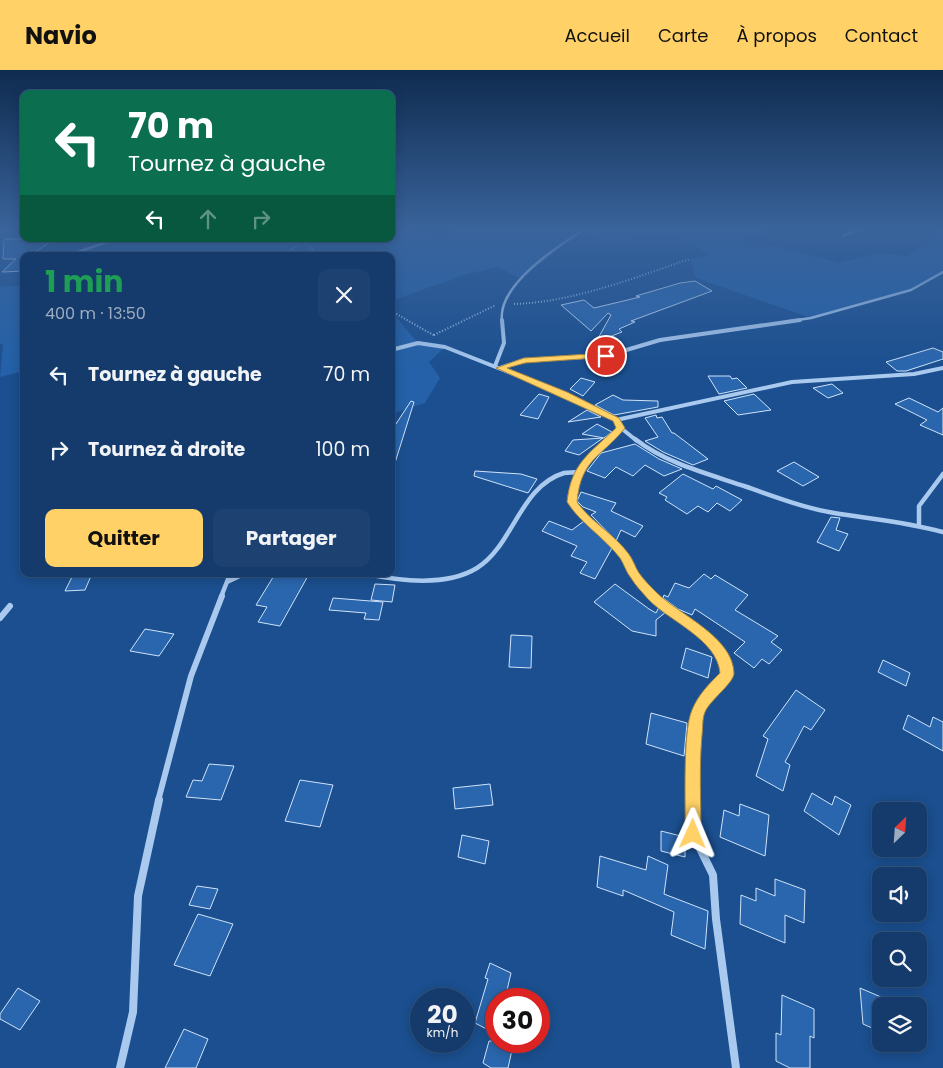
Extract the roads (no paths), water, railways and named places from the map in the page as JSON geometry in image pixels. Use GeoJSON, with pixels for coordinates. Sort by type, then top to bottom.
{"type":"FeatureCollection","features":[{"type":"Feature","properties":{"kind":"street"},"geometry":{"type":"LineString","coordinates":[[497,367],[504,332],[502,321],[504,304],[508,294],[526,276]]}},
{"type":"Feature","properties":{"kind":"street"},"geometry":{"type":"LineString","coordinates":[[497,367],[524,360],[606,356],[660,340],[811,318],[912,290],[937,276]]}},
{"type":"Feature","properties":{"kind":"street"},"geometry":{"type":"LineString","coordinates":[[395,349],[418,343],[440,346],[497,367],[564,394],[616,420],[621,428],[650,451],[690,468],[788,501],[832,512],[919,525],[943,532]]}},
{"type":"Feature","properties":{"kind":"street"},"geometry":{"type":"LineString","coordinates":[[616,420],[792,382],[914,374],[943,368]]}},
{"type":"Feature","properties":{"kind":"street"},"geometry":{"type":"LineString","coordinates":[[621,428],[582,466],[574,485],[572,502],[580,514],[608,538],[625,556],[635,576],[652,596],[671,612],[694,626],[719,651],[726,661],[727,675],[708,694],[698,712],[694,744],[693,834],[713,875],[716,919],[736,1068]]}},
{"type":"Feature","properties":{"kind":"street"},"geometry":{"type":"LineString","coordinates":[[395,577],[423,580],[461,575],[478,568],[489,558],[535,494],[551,478],[563,473],[579,472]]}},
{"type":"Feature","properties":{"kind":"street"},"geometry":{"type":"LineString","coordinates":[[919,525],[920,506],[943,474]]}},
{"type":"Feature","properties":{"kind":"street"},"geometry":{"type":"LineString","coordinates":[[120,1068],[133,1012],[138,896],[151,829],[191,676],[229,577]]}},
{"type":"Feature","properties":{"kind":"street"},"geometry":{"type":"LineString","coordinates":[[227,582],[238,577]]}},
{"type":"Feature","properties":{"kind":"street"},"geometry":{"type":"LineString","coordinates":[[0,618],[10,606]]}}]}
